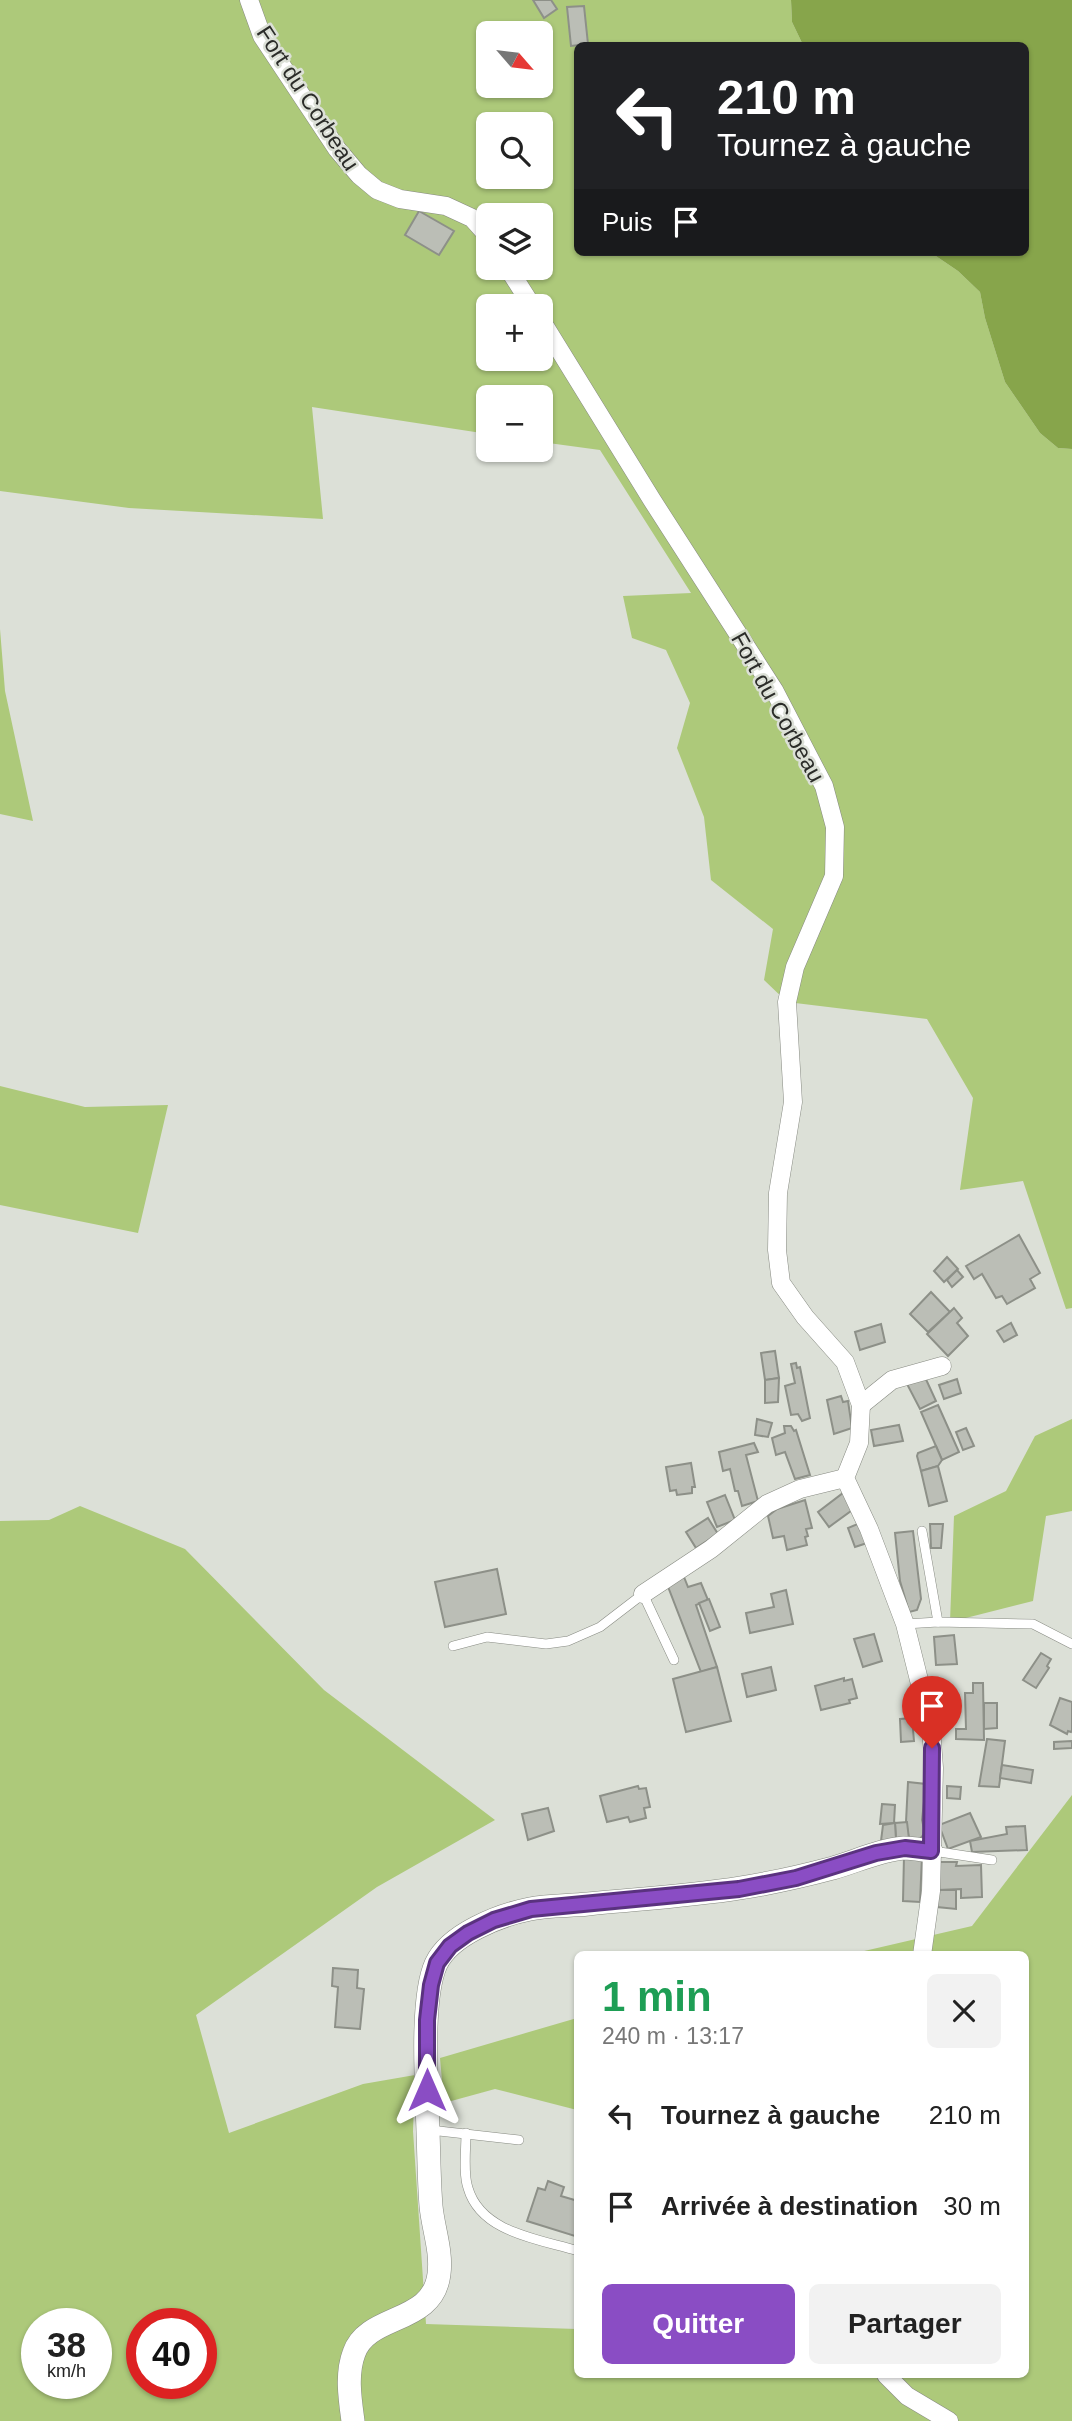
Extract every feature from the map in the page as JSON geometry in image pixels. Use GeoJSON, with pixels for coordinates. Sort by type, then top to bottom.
{"type":"FeatureCollection","features":[{"type":"Feature","properties":{"kind":"street","name":"Fort du Corbeau"},"geometry":{"type":"LineString","coordinates":[[249,0],[262,36],[337,149],[359,175],[377,190],[400,199],[446,206],[476,222]]}},
{"type":"Feature","properties":{"kind":"street","name":"Fort du Corbeau"},"geometry":{"type":"LineString","coordinates":[[553,339],[774,690],[824,786],[835,827],[834,876],[795,967],[788,1002],[793,1102],[778,1193],[777,1250],[781,1283],[845,1362],[861,1405]]}},
{"type":"Feature","properties":{"kind":"street"},"geometry":{"type":"LineString","coordinates":[[923,1951],[931,1891],[934,1768],[931,1728],[905,1623],[869,1529],[845,1478],[859,1443],[861,1405],[892,1380],[942,1366]]}},
{"type":"Feature","properties":{"kind":"street"},"geometry":{"type":"LineString","coordinates":[[643,1594],[711,1549],[766,1504],[800,1489],[845,1478]]}},
{"type":"Feature","properties":{"kind":"street"},"geometry":{"type":"LineString","coordinates":[[353,2421],[349,2373],[354,2351],[365,2336],[380,2326],[418,2309],[430,2295],[439,2277],[431,2207],[427,2020],[431,1985],[437,1963],[450,1946],[494,1920],[531,1909],[739,1889],[796,1878],[876,1853],[905,1848],[931,1851]]}},
{"type":"Feature","properties":{"kind":"street"},"geometry":{"type":"LineString","coordinates":[[889,2378],[907,2396],[949,2421]]}},
{"type":"Feature","properties":{"kind":"lane"},"geometry":{"type":"LineString","coordinates":[[922,1531],[938,1622]]}},
{"type":"Feature","properties":{"kind":"lane"},"geometry":{"type":"LineString","coordinates":[[453,1646],[487,1637],[546,1644],[568,1641],[600,1627],[643,1594],[674,1660]]}},
{"type":"Feature","properties":{"kind":"lane"},"geometry":{"type":"LineString","coordinates":[[905,1623],[1033,1625],[1072,1644]]}},
{"type":"Feature","properties":{"kind":"lane"},"geometry":{"type":"LineString","coordinates":[[931,1851],[992,1860]]}},
{"type":"Feature","properties":{"kind":"lane"},"geometry":{"type":"LineString","coordinates":[[428,2130],[519,2140]]}},
{"type":"Feature","properties":{"kind":"lane"},"geometry":{"type":"LineString","coordinates":[[466,2133],[468,2188],[482,2213],[497,2226],[574,2250]]}},
{"type":"Feature","properties":{"kind":"shaded area"},"geometry":{"type":"Polygon","coordinates":[[[0,0],[791,0],[792,22],[802,42],[574,42],[574,256],[936,256],[958,271],[980,292],[985,318],[1005,382],[1040,433],[1058,448],[1072,449],[1072,1308],[1066,1309],[1023,1181],[960,1190],[973,1098],[927,1019],[787,1002],[764,980],[773,929],[711,880],[704,817],[677,748],[690,703],[666,650],[632,638],[623,596],[691,593],[600,450],[553,444],[553,385],[476,385],[476,432],[312,407],[323,519],[129,508],[0,491],[0,0]]]}},
{"type":"Feature","properties":{"kind":"shaded area"},"geometry":{"type":"Polygon","coordinates":[[[791,0],[1072,0],[1072,449],[1058,448],[1040,433],[1005,382],[985,318],[980,292],[958,271],[936,256],[1029,256],[1029,42],[802,42],[792,22],[791,0]]]}},
{"type":"Feature","properties":{"kind":"shaded area"},"geometry":{"type":"Polygon","coordinates":[[[0,629],[5,691],[33,821],[0,814],[0,629]]]}},
{"type":"Feature","properties":{"kind":"shaded area"},"geometry":{"type":"Polygon","coordinates":[[[0,1086],[85,1107],[168,1105],[138,1233],[0,1205],[0,1086]]]}},
{"type":"Feature","properties":{"kind":"shaded area"},"geometry":{"type":"Polygon","coordinates":[[[1072,1419],[1072,1511],[1046,1516],[1033,1601],[950,1622],[954,1516],[1006,1491],[1035,1436],[1072,1419]]]}},
{"type":"Feature","properties":{"kind":"shaded area"},"geometry":{"type":"Polygon","coordinates":[[[80,1506],[185,1549],[324,1690],[495,1820],[377,1887],[196,2015],[229,2133],[363,2084],[415,2075],[413,2131],[426,2324],[574,2329],[574,2378],[1029,2378],[1029,1951],[864,1951],[972,1926],[1072,1795],[1072,2421],[0,2421],[0,1521],[49,1520],[80,1506]]]}},
{"type":"Feature","properties":{"kind":"shaded area"},"geometry":{"type":"Polygon","coordinates":[[[574,2019],[574,2109],[495,2089],[444,2103],[440,2058],[574,2019]]]}},
{"type":"Feature","properties":{"kind":"building"},"geometry":{"type":"Polygon","coordinates":[[[533,0],[551,0],[557,9],[544,18],[533,0]]]}},
{"type":"Feature","properties":{"kind":"building"},"geometry":{"type":"Polygon","coordinates":[[[584,6],[588,42],[574,42],[574,46],[571,46],[567,7],[584,6]]]}},
{"type":"Feature","properties":{"kind":"building"},"geometry":{"type":"Polygon","coordinates":[[[419,211],[454,231],[439,255],[405,235],[419,211]]]}},
{"type":"Feature","properties":{"kind":"building"},"geometry":{"type":"Polygon","coordinates":[[[1019,1235],[1040,1273],[1030,1279],[1035,1288],[1007,1304],[1002,1296],[996,1298],[982,1274],[974,1279],[966,1266],[1019,1235]]]}},
{"type":"Feature","properties":{"kind":"building"},"geometry":{"type":"Polygon","coordinates":[[[947,1257],[958,1269],[944,1282],[934,1271],[947,1257]]]}},
{"type":"Feature","properties":{"kind":"building"},"geometry":{"type":"Polygon","coordinates":[[[957,1270],[963,1277],[952,1287],[947,1280],[957,1270]]]}},
{"type":"Feature","properties":{"kind":"building"},"geometry":{"type":"Polygon","coordinates":[[[931,1292],[950,1312],[928,1332],[910,1314],[931,1292]]]}},
{"type":"Feature","properties":{"kind":"building"},"geometry":{"type":"Polygon","coordinates":[[[954,1308],[962,1318],[957,1323],[968,1336],[948,1356],[927,1334],[954,1308]]]}},
{"type":"Feature","properties":{"kind":"building"},"geometry":{"type":"Polygon","coordinates":[[[1011,1323],[1017,1335],[1004,1342],[997,1331],[1011,1323]]]}},
{"type":"Feature","properties":{"kind":"building"},"geometry":{"type":"Polygon","coordinates":[[[881,1324],[885,1342],[860,1350],[855,1332],[881,1324]]]}},
{"type":"Feature","properties":{"kind":"building"},"geometry":{"type":"Polygon","coordinates":[[[775,1351],[779,1378],[765,1380],[761,1353],[775,1351]]]}},
{"type":"Feature","properties":{"kind":"building"},"geometry":{"type":"Polygon","coordinates":[[[796,1363],[797,1368],[800,1367],[810,1418],[802,1421],[798,1414],[791,1415],[785,1386],[795,1383],[791,1364],[796,1363]]]}},
{"type":"Feature","properties":{"kind":"building"},"geometry":{"type":"Polygon","coordinates":[[[924,1375],[936,1401],[920,1409],[907,1384],[924,1375]]]}},
{"type":"Feature","properties":{"kind":"building"},"geometry":{"type":"Polygon","coordinates":[[[779,1378],[778,1402],[765,1403],[765,1380],[779,1378]]]}},
{"type":"Feature","properties":{"kind":"building"},"geometry":{"type":"Polygon","coordinates":[[[957,1379],[961,1393],[944,1399],[939,1385],[957,1379]]]}},
{"type":"Feature","properties":{"kind":"building"},"geometry":{"type":"Polygon","coordinates":[[[841,1396],[843,1402],[848,1401],[852,1428],[834,1434],[827,1400],[841,1396]]]}},
{"type":"Feature","properties":{"kind":"building"},"geometry":{"type":"Polygon","coordinates":[[[938,1405],[959,1452],[942,1460],[921,1412],[938,1405]]]}},
{"type":"Feature","properties":{"kind":"building"},"geometry":{"type":"Polygon","coordinates":[[[757,1419],[772,1423],[768,1437],[755,1435],[757,1419]]]}},
{"type":"Feature","properties":{"kind":"building"},"geometry":{"type":"Polygon","coordinates":[[[899,1425],[903,1441],[874,1446],[871,1430],[899,1425]]]}},
{"type":"Feature","properties":{"kind":"building"},"geometry":{"type":"Polygon","coordinates":[[[784,1426],[791,1426],[796,1430],[810,1475],[795,1479],[785,1452],[776,1455],[772,1438],[785,1433],[784,1426]]]}},
{"type":"Feature","properties":{"kind":"building"},"geometry":{"type":"Polygon","coordinates":[[[966,1428],[974,1446],[963,1450],[956,1432],[966,1428]]]}},
{"type":"Feature","properties":{"kind":"building"},"geometry":{"type":"Polygon","coordinates":[[[754,1443],[758,1452],[746,1455],[758,1501],[742,1506],[730,1469],[723,1471],[719,1452],[754,1443]]]}},
{"type":"Feature","properties":{"kind":"building"},"geometry":{"type":"Polygon","coordinates":[[[936,1446],[942,1460],[938,1466],[921,1471],[918,1453],[936,1446]]]}},
{"type":"Feature","properties":{"kind":"building"},"geometry":{"type":"Polygon","coordinates":[[[691,1463],[695,1487],[692,1487],[692,1493],[677,1495],[676,1490],[670,1491],[666,1467],[691,1463]]]}},
{"type":"Feature","properties":{"kind":"building"},"geometry":{"type":"Polygon","coordinates":[[[938,1466],[947,1501],[929,1506],[921,1471],[938,1466]]]}},
{"type":"Feature","properties":{"kind":"building"},"geometry":{"type":"Polygon","coordinates":[[[843,1493],[855,1508],[829,1527],[818,1512],[843,1493]]]}},
{"type":"Feature","properties":{"kind":"building"},"geometry":{"type":"Polygon","coordinates":[[[725,1495],[735,1520],[717,1527],[707,1502],[725,1495]]]}},
{"type":"Feature","properties":{"kind":"building"},"geometry":{"type":"Polygon","coordinates":[[[805,1500],[812,1528],[806,1529],[807,1545],[787,1550],[784,1536],[773,1538],[768,1516],[777,1509],[805,1500]]]}},
{"type":"Feature","properties":{"kind":"building"},"geometry":{"type":"Polygon","coordinates":[[[708,1518],[718,1534],[696,1548],[686,1532],[708,1518]]]}},
{"type":"Feature","properties":{"kind":"building"},"geometry":{"type":"Polygon","coordinates":[[[860,1523],[867,1543],[855,1547],[848,1528],[860,1523]]]}},
{"type":"Feature","properties":{"kind":"building"},"geometry":{"type":"Polygon","coordinates":[[[930,1524],[943,1524],[941,1548],[931,1548],[930,1524]]]}},
{"type":"Feature","properties":{"kind":"building"},"geometry":{"type":"Polygon","coordinates":[[[913,1531],[921,1599],[917,1610],[909,1612],[900,1581],[895,1533],[913,1531]]]}},
{"type":"Feature","properties":{"kind":"building"},"geometry":{"type":"Polygon","coordinates":[[[497,1569],[506,1614],[445,1627],[435,1582],[497,1569]]]}},
{"type":"Feature","properties":{"kind":"building"},"geometry":{"type":"Polygon","coordinates":[[[684,1577],[688,1587],[701,1583],[708,1600],[696,1605],[717,1667],[701,1672],[667,1584],[684,1577]]]}},
{"type":"Feature","properties":{"kind":"building"},"geometry":{"type":"Polygon","coordinates":[[[786,1590],[793,1624],[750,1633],[746,1613],[774,1607],[771,1594],[786,1590]]]}},
{"type":"Feature","properties":{"kind":"building"},"geometry":{"type":"Polygon","coordinates":[[[709,1599],[720,1627],[710,1631],[699,1603],[709,1599]]]}},
{"type":"Feature","properties":{"kind":"building"},"geometry":{"type":"Polygon","coordinates":[[[874,1634],[882,1661],[863,1667],[854,1639],[874,1634]]]}},
{"type":"Feature","properties":{"kind":"building"},"geometry":{"type":"Polygon","coordinates":[[[954,1635],[957,1664],[936,1665],[934,1637],[954,1635]]]}},
{"type":"Feature","properties":{"kind":"building"},"geometry":{"type":"Polygon","coordinates":[[[1041,1653],[1051,1659],[1047,1666],[1049,1668],[1036,1688],[1023,1680],[1041,1653]]]}},
{"type":"Feature","properties":{"kind":"building"},"geometry":{"type":"Polygon","coordinates":[[[717,1667],[731,1721],[686,1732],[673,1679],[717,1667]]]}},
{"type":"Feature","properties":{"kind":"building"},"geometry":{"type":"Polygon","coordinates":[[[771,1667],[776,1690],[747,1697],[742,1674],[771,1667]]]}},
{"type":"Feature","properties":{"kind":"building"},"geometry":{"type":"Polygon","coordinates":[[[844,1678],[844,1681],[852,1679],[857,1698],[849,1700],[850,1703],[821,1710],[815,1686],[844,1678]]]}},
{"type":"Feature","properties":{"kind":"building"},"geometry":{"type":"Polygon","coordinates":[[[973,1683],[983,1683],[984,1740],[956,1739],[956,1729],[966,1729],[965,1693],[973,1693],[973,1683]]]}},
{"type":"Feature","properties":{"kind":"building"},"geometry":{"type":"Polygon","coordinates":[[[1060,1698],[1072,1702],[1072,1730],[1067,1734],[1050,1725],[1060,1698]]]}},
{"type":"Feature","properties":{"kind":"building"},"geometry":{"type":"Polygon","coordinates":[[[984,1703],[997,1703],[997,1728],[984,1729],[984,1703]]]}},
{"type":"Feature","properties":{"kind":"building"},"geometry":{"type":"Polygon","coordinates":[[[912,1718],[914,1741],[901,1742],[900,1719],[912,1718]]]}},
{"type":"Feature","properties":{"kind":"building"},"geometry":{"type":"Polygon","coordinates":[[[987,1739],[1005,1741],[999,1787],[979,1786],[987,1739]]]}},
{"type":"Feature","properties":{"kind":"building"},"geometry":{"type":"Polygon","coordinates":[[[1072,1741],[1072,1748],[1054,1749],[1054,1742],[1072,1741]]]}},
{"type":"Feature","properties":{"kind":"building"},"geometry":{"type":"Polygon","coordinates":[[[1002,1765],[1033,1770],[1031,1783],[1000,1778],[1002,1765]]]}},
{"type":"Feature","properties":{"kind":"building"},"geometry":{"type":"Polygon","coordinates":[[[908,1782],[926,1784],[922,1820],[925,1833],[920,1839],[909,1839],[906,1822],[908,1782]]]}},
{"type":"Feature","properties":{"kind":"building"},"geometry":{"type":"Polygon","coordinates":[[[638,1786],[639,1789],[646,1788],[650,1807],[644,1808],[646,1818],[630,1822],[628,1817],[607,1822],[600,1796],[638,1786]]]}},
{"type":"Feature","properties":{"kind":"building"},"geometry":{"type":"Polygon","coordinates":[[[947,1786],[961,1787],[960,1799],[947,1798],[947,1786]]]}},
{"type":"Feature","properties":{"kind":"building"},"geometry":{"type":"Polygon","coordinates":[[[882,1804],[895,1805],[894,1823],[880,1824],[882,1804]]]}},
{"type":"Feature","properties":{"kind":"building"},"geometry":{"type":"Polygon","coordinates":[[[548,1808],[554,1831],[528,1840],[522,1814],[548,1808]]]}},
{"type":"Feature","properties":{"kind":"building"},"geometry":{"type":"Polygon","coordinates":[[[970,1813],[981,1837],[948,1849],[939,1825],[970,1813]]]}},
{"type":"Feature","properties":{"kind":"building"},"geometry":{"type":"Polygon","coordinates":[[[907,1822],[909,1839],[896,1840],[895,1823],[907,1822]]]}},
{"type":"Feature","properties":{"kind":"building"},"geometry":{"type":"Polygon","coordinates":[[[895,1823],[896,1840],[881,1841],[883,1825],[895,1823]]]}},
{"type":"Feature","properties":{"kind":"building"},"geometry":{"type":"Polygon","coordinates":[[[1025,1826],[1027,1850],[972,1852],[970,1841],[1007,1834],[1006,1827],[1025,1826]]]}},
{"type":"Feature","properties":{"kind":"building"},"geometry":{"type":"Polygon","coordinates":[[[904,1856],[922,1856],[920,1902],[903,1901],[904,1856]]]}},
{"type":"Feature","properties":{"kind":"building"},"geometry":{"type":"Polygon","coordinates":[[[938,1862],[957,1862],[956,1866],[981,1865],[982,1897],[961,1898],[961,1889],[938,1890],[938,1862]]]}},
{"type":"Feature","properties":{"kind":"building"},"geometry":{"type":"Polygon","coordinates":[[[938,1890],[956,1890],[956,1909],[937,1907],[938,1890]]]}},
{"type":"Feature","properties":{"kind":"building"},"geometry":{"type":"Polygon","coordinates":[[[333,1968],[358,1970],[357,1988],[364,1989],[360,2029],[335,2027],[338,1987],[332,1986],[333,1968]]]}},
{"type":"Feature","properties":{"kind":"building"},"geometry":{"type":"Polygon","coordinates":[[[548,2181],[564,2187],[561,2196],[574,2200],[574,2236],[527,2221],[538,2188],[545,2190],[548,2181]]]}},
{"type":"Feature","properties":{"kind":"route"},"geometry":{"type":"LineString","coordinates":[[427,2090],[427,2020],[431,1985],[437,1963],[450,1946],[468,1933],[494,1920],[531,1909],[739,1889],[796,1878],[876,1853],[905,1848],[931,1851],[934,1768],[932,1748]]}}]}
